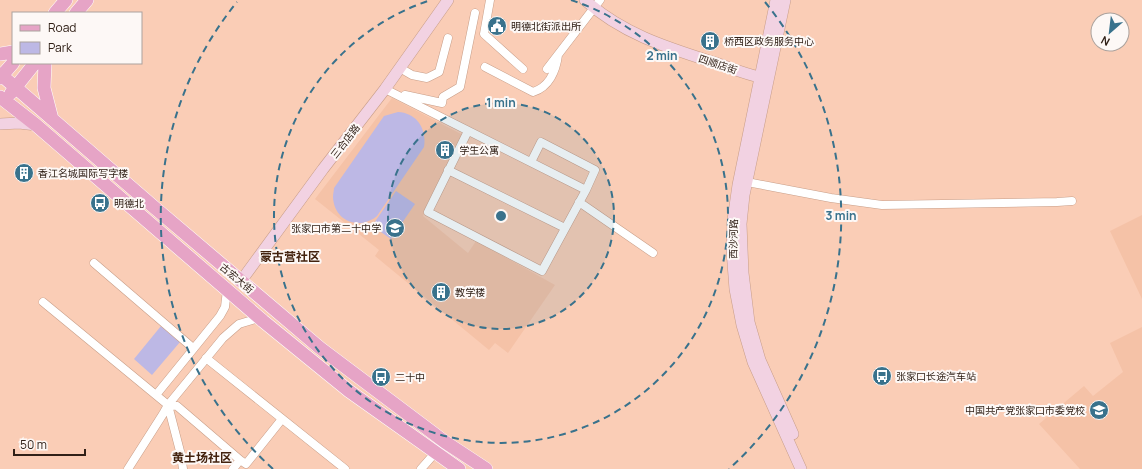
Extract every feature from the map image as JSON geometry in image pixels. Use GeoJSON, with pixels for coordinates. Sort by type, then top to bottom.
{"type":"FeatureCollection","features":[{"type":"Feature","properties":{"kind":"main road"},"geometry":{"type":"LineString","coordinates":[[56,12],[66,1],[77,12],[87,0]]}},
{"type":"Feature","properties":{"kind":"main road"},"geometry":{"type":"LineString","coordinates":[[0,54],[12,52]]}},
{"type":"Feature","properties":{"kind":"main road"},"geometry":{"type":"LineString","coordinates":[[1,76],[12,64]]}},
{"type":"Feature","properties":{"kind":"main road"},"geometry":{"type":"LineString","coordinates":[[2,102],[34,64]]}},
{"type":"Feature","properties":{"kind":"main road"},"geometry":{"type":"LineString","coordinates":[[45,64],[44,88],[52,119]]}},
{"type":"Feature","properties":{"kind":"main road","name":"古宏大街"},"geometry":{"type":"LineString","coordinates":[[1,76],[15,86],[186,235],[320,348],[439,438],[486,469]]}},
{"type":"Feature","properties":{"kind":"main road","name":"古宏大街"},"geometry":{"type":"LineString","coordinates":[[2,102],[36,125],[176,247],[349,391],[459,469]]}},
{"type":"Feature","properties":{"kind":"main road"},"geometry":{"type":"LineString","coordinates":[[176,247],[186,235]]}},
{"type":"Feature","properties":{"kind":"street","name":"三合店路"},"geometry":{"type":"LineString","coordinates":[[241,281],[323,169],[386,89],[448,0]]}},
{"type":"Feature","properties":{"kind":"street"},"geometry":{"type":"LineString","coordinates":[[490,0],[484,34],[523,69]]}},
{"type":"Feature","properties":{"kind":"street","name":"四顺店街"},"geometry":{"type":"LineString","coordinates":[[585,0],[597,4],[621,27],[664,47],[765,78]]}},
{"type":"Feature","properties":{"kind":"street","name":"西沙河路"},"geometry":{"type":"LineString","coordinates":[[776,0],[741,224],[743,273],[749,322],[760,360],[809,469]]}},
{"type":"Feature","properties":{"kind":"street","name":"西沙河路"},"geometry":{"type":"LineString","coordinates":[[785,0],[738,186],[733,220],[732,250],[735,289],[742,325],[753,362],[801,469]]}},
{"type":"Feature","properties":{"kind":"street"},"geometry":{"type":"LineString","coordinates":[[547,69],[597,4]]}},
{"type":"Feature","properties":{"kind":"street"},"geometry":{"type":"LineString","coordinates":[[405,96],[442,103],[443,97],[460,87],[476,13]]}},
{"type":"Feature","properties":{"kind":"street"},"geometry":{"type":"LineString","coordinates":[[400,68],[412,75],[427,78],[439,72],[448,38]]}},
{"type":"Feature","properties":{"kind":"street"},"geometry":{"type":"LineString","coordinates":[[485,67],[533,92],[538,90],[550,79],[557,66],[558,55]]}},
{"type":"Feature","properties":{"kind":"street"},"geometry":{"type":"LineString","coordinates":[[386,89],[586,190]]}},
{"type":"Feature","properties":{"kind":"street"},"geometry":{"type":"LineString","coordinates":[[427,111],[432,101]]}},
{"type":"Feature","properties":{"kind":"street"},"geometry":{"type":"LineString","coordinates":[[0,124],[19,123],[36,125]]}},
{"type":"Feature","properties":{"kind":"street"},"geometry":{"type":"LineString","coordinates":[[468,131],[428,212],[542,271],[586,190],[595,170],[542,142],[531,162]]}},
{"type":"Feature","properties":{"kind":"street"},"geometry":{"type":"LineString","coordinates":[[448,170],[565,228]]}},
{"type":"Feature","properties":{"kind":"street"},"geometry":{"type":"LineString","coordinates":[[747,182],[831,198],[882,205],[1072,201]]}},
{"type":"Feature","properties":{"kind":"street"},"geometry":{"type":"LineString","coordinates":[[579,202],[653,253]]}},
{"type":"Feature","properties":{"kind":"street"},"geometry":{"type":"LineString","coordinates":[[94,263],[193,348]]}},
{"type":"Feature","properties":{"kind":"street"},"geometry":{"type":"LineString","coordinates":[[156,395],[220,316],[225,307],[227,290]]}},
{"type":"Feature","properties":{"kind":"street"},"geometry":{"type":"LineString","coordinates":[[43,302],[168,405],[181,455],[183,469]]}},
{"type":"Feature","properties":{"kind":"street"},"geometry":{"type":"LineString","coordinates":[[128,469],[168,405],[223,338],[239,324],[260,318]]}},
{"type":"Feature","properties":{"kind":"street"},"geometry":{"type":"LineString","coordinates":[[206,358],[345,469]]}},
{"type":"Feature","properties":{"kind":"street"},"geometry":{"type":"LineString","coordinates":[[168,405],[177,406],[246,464],[282,419]]}},
{"type":"Feature","properties":{"kind":"street"},"geometry":{"type":"LineString","coordinates":[[421,469],[435,453]]}},
{"type":"Feature","properties":{"kind":"street"},"geometry":{"type":"LineString","coordinates":[[233,469],[240,460]]}},
{"type":"Feature","properties":{"kind":"shaded area","name":"张家口市第二十中学"},"geometry":{"type":"Polygon","coordinates":[[[392,98],[463,135],[423,216],[468,253],[476,241],[555,285],[508,353],[495,343],[489,350],[375,256],[379,250],[315,199],[392,98]]]}},
{"type":"Feature","properties":{"kind":"shaded area"},"geometry":{"type":"Polygon","coordinates":[[[1142,215],[1142,299],[1110,231],[1142,215]]]}},
{"type":"Feature","properties":{"kind":"shaded area","name":"中国共产党张家口市委党校"},"geometry":{"type":"Polygon","coordinates":[[[1142,327],[1142,469],[1080,469],[1039,424],[1084,386],[1093,396],[1123,372],[1110,343],[1142,327]]]}},
{"type":"Feature","properties":{"kind":"green space"},"geometry":{"type":"Polygon","coordinates":[[[398,112],[410,115],[419,123],[424,134],[424,147],[377,216],[363,223],[349,221],[343,218],[334,205],[334,188],[384,116],[398,112]]]}},
{"type":"Feature","properties":{"kind":"green space"},"geometry":{"type":"Polygon","coordinates":[[[396,191],[415,204],[391,239],[372,226],[396,191]]]}},
{"type":"Feature","properties":{"kind":"green space"},"geometry":{"type":"Polygon","coordinates":[[[161,326],[180,342],[152,375],[134,359],[161,326]]]}},
{"type":"Feature","properties":{"kind":"place","name":"明德北街派出所"},"geometry":{"type":"Point","coordinates":[497,26]}},
{"type":"Feature","properties":{"kind":"place","name":"桥西区政务服务中心"},"geometry":{"type":"Point","coordinates":[710,41]}},
{"type":"Feature","properties":{"kind":"place","name":"学生公寓"},"geometry":{"type":"Point","coordinates":[445,150]}},
{"type":"Feature","properties":{"kind":"place","name":"香江名城国际写字楼"},"geometry":{"type":"Point","coordinates":[24,173]}},
{"type":"Feature","properties":{"kind":"place","name":"明德北"},"geometry":{"type":"Point","coordinates":[100,203]}},
{"type":"Feature","properties":{"kind":"place","name":"张家口市第二十中学"},"geometry":{"type":"Point","coordinates":[395,228]}},
{"type":"Feature","properties":{"kind":"place","name":"教学楼"},"geometry":{"type":"Point","coordinates":[441,292]}},
{"type":"Feature","properties":{"kind":"place","name":"张家口长途汽车站"},"geometry":{"type":"Point","coordinates":[882,376]}},
{"type":"Feature","properties":{"kind":"place","name":"二十中"},"geometry":{"type":"Point","coordinates":[381,377]}},
{"type":"Feature","properties":{"kind":"place","name":"中国共产党张家口市委党校"},"geometry":{"type":"Point","coordinates":[1099,410]}},
{"type":"Feature","properties":{"kind":"district","name":"蒙古营社区"},"geometry":{"type":"Point","coordinates":[290,257]}},
{"type":"Feature","properties":{"kind":"district","name":"黄土场社区"},"geometry":{"type":"Point","coordinates":[202,458]}}]}
